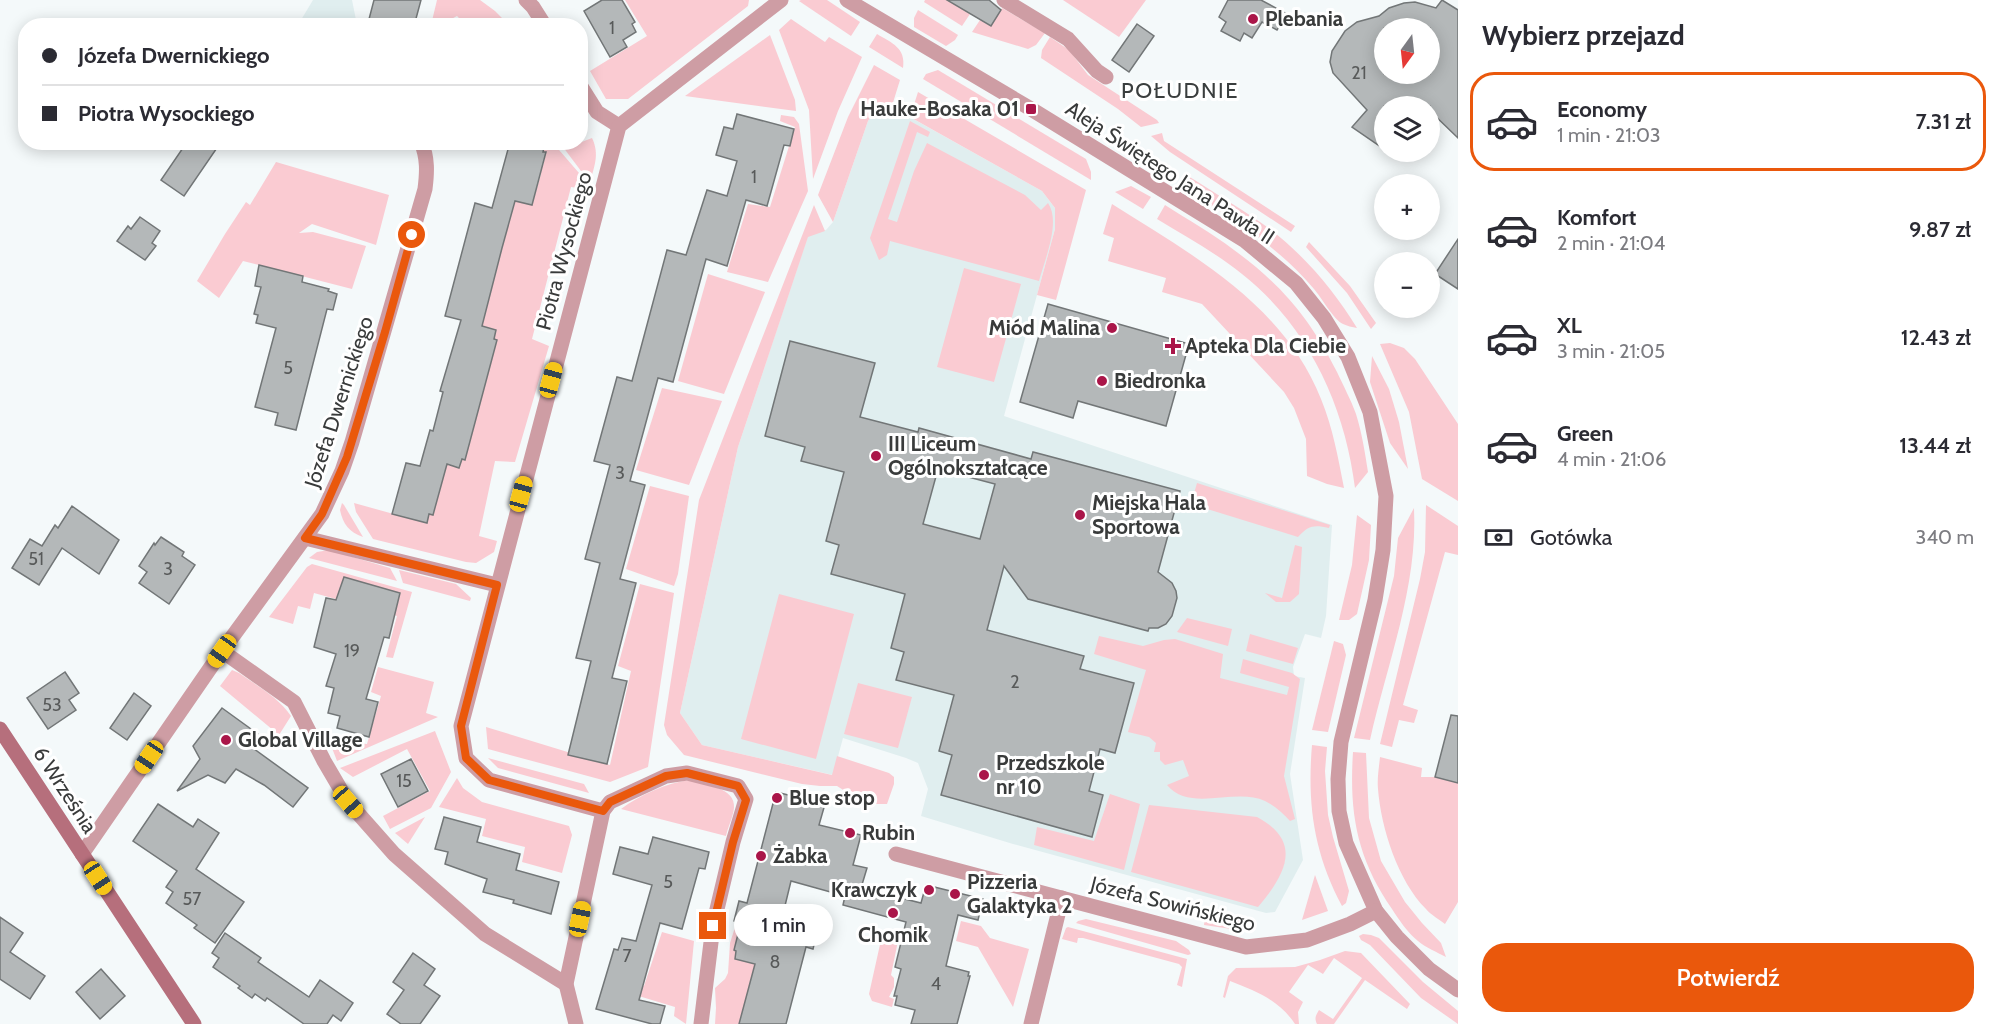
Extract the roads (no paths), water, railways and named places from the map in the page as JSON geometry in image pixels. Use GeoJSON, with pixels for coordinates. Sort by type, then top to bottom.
{"type":"FeatureCollection","features":[{"type":"Feature","properties":{"kind":"street"},"geometry":{"type":"LineString","coordinates":[[526,0],[540,18]]}},
{"type":"Feature","properties":{"kind":"street"},"geometry":{"type":"LineString","coordinates":[[588,98],[597,112],[619,126],[782,0]]}},
{"type":"Feature","properties":{"kind":"street","name":"Aleja Świętego Jana Pawła II"},"geometry":{"type":"LineString","coordinates":[[847,0],[1031,109],[1244,240],[1296,283],[1324,318],[1348,357],[1370,412],[1386,496],[1383,550],[1376,600],[1341,742],[1338,778],[1340,811],[1346,843],[1376,911],[1397,937],[1429,969],[1458,990]]}},
{"type":"Feature","properties":{"kind":"street"},"geometry":{"type":"LineString","coordinates":[[1004,0],[1068,39],[1096,71],[1107,77]]}},
{"type":"Feature","properties":{"kind":"street","name":"Piotra Wysockiego"},"geometry":{"type":"LineString","coordinates":[[603,811],[489,780],[466,758],[461,726],[619,126]]}},
{"type":"Feature","properties":{"kind":"street","name":"Józefa Dwernickiego"},"geometry":{"type":"LineString","coordinates":[[82,854],[222,651],[322,514],[342,471],[385,332],[425,189],[428,169],[425,150]]}},
{"type":"Feature","properties":{"kind":"street"},"geometry":{"type":"LineString","coordinates":[[305,538],[497,585]]}},
{"type":"Feature","properties":{"kind":"street"},"geometry":{"type":"LineString","coordinates":[[222,651],[294,702],[348,802],[394,854],[486,934],[566,984]]}},
{"type":"Feature","properties":{"kind":"street","name":"6 Września"},"geometry":{"type":"LineString","coordinates":[[0,729],[194,1024]]}},
{"type":"Feature","properties":{"kind":"street"},"geometry":{"type":"LineString","coordinates":[[576,1024],[566,984],[603,811],[610,802],[666,776],[687,773],[738,786],[746,800],[733,842],[713,926],[701,1024]]}},
{"type":"Feature","properties":{"kind":"street","name":"Józefa Sowińskiego"},"geometry":{"type":"LineString","coordinates":[[896,854],[1246,947],[1307,940],[1350,924],[1376,911]]}},
{"type":"Feature","properties":{"kind":"street"},"geometry":{"type":"LineString","coordinates":[[1031,1024],[1062,898]]}},
{"type":"Feature","properties":{"kind":"place","name":"Plebania"},"geometry":{"type":"Point","coordinates":[1253,19]}},
{"type":"Feature","properties":{"kind":"place","name":"Hauke-Bosaka 01"},"geometry":{"type":"Point","coordinates":[1031,109]}},
{"type":"Feature","properties":{"kind":"place","name":"Miód Malina"},"geometry":{"type":"Point","coordinates":[1112,328]}},
{"type":"Feature","properties":{"kind":"place","name":"Apteka Dla Ciebie"},"geometry":{"type":"Point","coordinates":[1173,346]}},
{"type":"Feature","properties":{"kind":"place","name":"Biedronka"},"geometry":{"type":"Point","coordinates":[1102,381]}},
{"type":"Feature","properties":{"kind":"place","name":"III Liceum Ogólnokształcące"},"geometry":{"type":"Point","coordinates":[876,456]}},
{"type":"Feature","properties":{"kind":"place","name":"Miejska Hala Sportowa"},"geometry":{"type":"Point","coordinates":[1080,515]}},
{"type":"Feature","properties":{"kind":"place","name":"Global Village"},"geometry":{"type":"Point","coordinates":[226,740]}},
{"type":"Feature","properties":{"kind":"place","name":"Przedszkole nr 10"},"geometry":{"type":"Point","coordinates":[984,775]}},
{"type":"Feature","properties":{"kind":"place","name":"Blue stop"},"geometry":{"type":"Point","coordinates":[777,798]}},
{"type":"Feature","properties":{"kind":"place","name":"Rubin"},"geometry":{"type":"Point","coordinates":[850,833]}},
{"type":"Feature","properties":{"kind":"place","name":"Żabka"},"geometry":{"type":"Point","coordinates":[761,856]}},
{"type":"Feature","properties":{"kind":"place","name":"Krawczyk"},"geometry":{"type":"Point","coordinates":[929,890]}},
{"type":"Feature","properties":{"kind":"place","name":"Pizzeria Galaktyka 2"},"geometry":{"type":"Point","coordinates":[955,894]}},
{"type":"Feature","properties":{"kind":"place","name":"Chomik"},"geometry":{"type":"Point","coordinates":[893,913]}},
{"type":"Feature","properties":{"kind":"district","name":"POŁUDNIE"},"geometry":{"type":"Point","coordinates":[1180,90]}}]}
